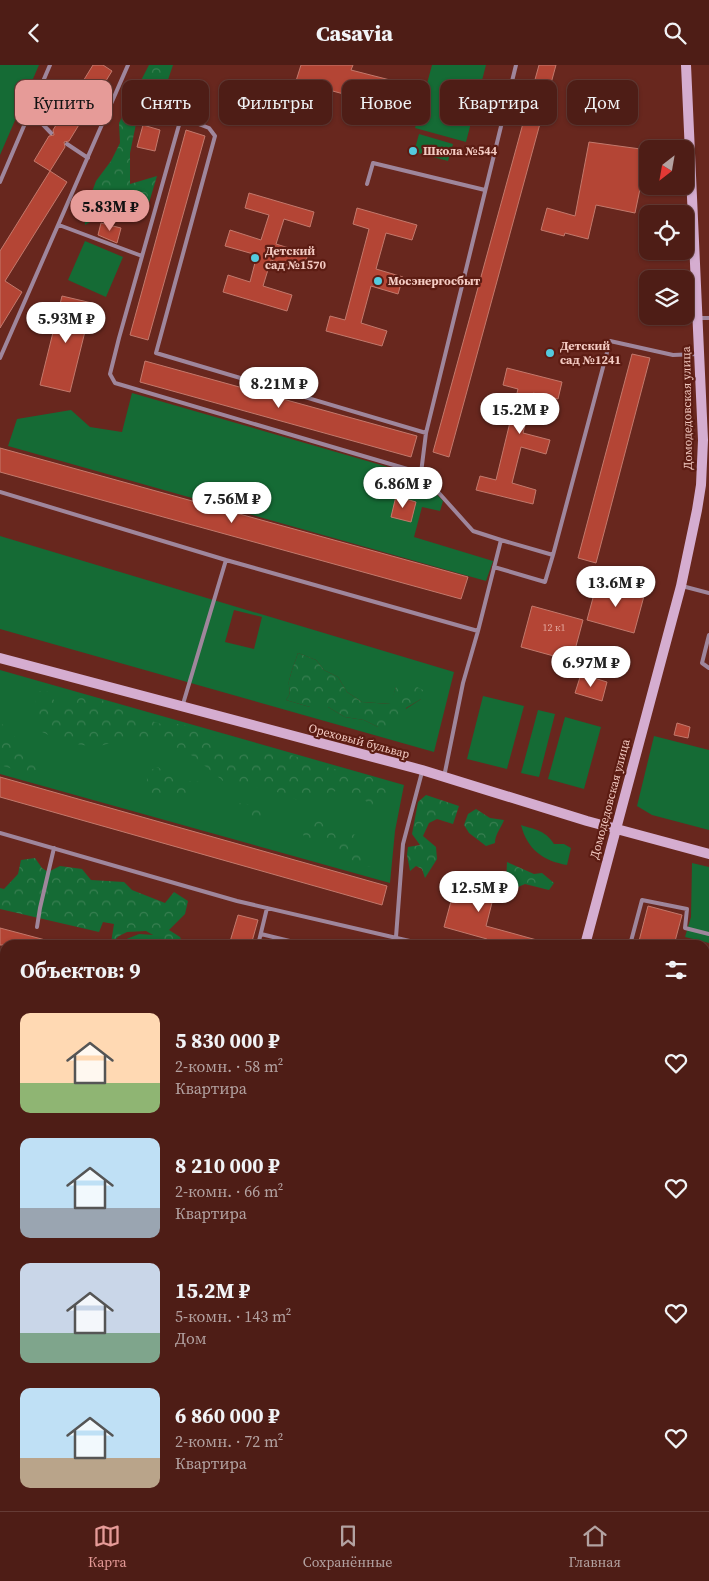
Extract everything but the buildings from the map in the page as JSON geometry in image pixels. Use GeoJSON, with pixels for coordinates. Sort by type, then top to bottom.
{"type":"FeatureCollection","features":[{"type":"Feature","properties":{"kind":"street","name":"Домодедовская улица"},"geometry":{"type":"LineString","coordinates":[[585,940],[681,586],[695,526],[701,485],[703,440],[686,65]]}},
{"type":"Feature","properties":{"kind":"street","name":"Ореховый бульвар"},"geometry":{"type":"LineString","coordinates":[[0,658],[444,777],[616,829],[709,854]]}},
{"type":"Feature","properties":{"kind":"lane"},"geometry":{"type":"LineString","coordinates":[[44,80],[50,65]]}},
{"type":"Feature","properties":{"kind":"lane"},"geometry":{"type":"LineString","coordinates":[[0,358],[128,65]]}},
{"type":"Feature","properties":{"kind":"lane"},"geometry":{"type":"LineString","coordinates":[[421,473],[426,433],[516,65]]}},
{"type":"Feature","properties":{"kind":"lane"},"geometry":{"type":"LineString","coordinates":[[426,433],[156,353],[215,136],[209,128],[188,120],[179,125],[110,374],[115,383],[421,473],[473,531],[553,555]]}},
{"type":"Feature","properties":{"kind":"lane"},"geometry":{"type":"LineString","coordinates":[[0,182],[24,125]]}},
{"type":"Feature","properties":{"kind":"lane"},"geometry":{"type":"LineString","coordinates":[[43,125],[51,133]]}},
{"type":"Feature","properties":{"kind":"lane"},"geometry":{"type":"LineString","coordinates":[[67,144],[88,157]]}},
{"type":"Feature","properties":{"kind":"lane"},"geometry":{"type":"LineString","coordinates":[[366,184],[373,163],[485,190]]}},
{"type":"Feature","properties":{"kind":"lane"},"geometry":{"type":"LineString","coordinates":[[58,225],[142,256]]}},
{"type":"Feature","properties":{"kind":"lane"},"geometry":{"type":"LineString","coordinates":[[697,318],[709,318]]}},
{"type":"Feature","properties":{"kind":"lane"},"geometry":{"type":"LineString","coordinates":[[494,567],[544,582],[553,555],[610,341],[673,355],[699,354]]}},
{"type":"Feature","properties":{"kind":"lane"},"geometry":{"type":"LineString","coordinates":[[0,492],[226,560],[478,631]]}},
{"type":"Feature","properties":{"kind":"lane"},"geometry":{"type":"LineString","coordinates":[[444,777],[463,683],[501,540]]}},
{"type":"Feature","properties":{"kind":"lane"},"geometry":{"type":"LineString","coordinates":[[182,707],[226,560]]}},
{"type":"Feature","properties":{"kind":"lane"},"geometry":{"type":"LineString","coordinates":[[681,586],[709,593]]}},
{"type":"Feature","properties":{"kind":"lane"},"geometry":{"type":"LineString","coordinates":[[709,635],[702,663],[709,668]]}},
{"type":"Feature","properties":{"kind":"lane"},"geometry":{"type":"LineString","coordinates":[[396,937],[403,843],[422,771]]}},
{"type":"Feature","properties":{"kind":"lane"},"geometry":{"type":"LineString","coordinates":[[0,833],[24,842],[54,848],[150,878],[237,901],[408,940]]}},
{"type":"Feature","properties":{"kind":"lane"},"geometry":{"type":"LineString","coordinates":[[37,927],[54,848]]}},
{"type":"Feature","properties":{"kind":"lane"},"geometry":{"type":"LineString","coordinates":[[631,940],[642,900],[687,909],[685,928],[709,934]]}},
{"type":"Feature","properties":{"kind":"lane"},"geometry":{"type":"LineString","coordinates":[[259,940],[268,908]]}},
{"type":"Feature","properties":{"kind":"lane"},"geometry":{"type":"LineString","coordinates":[[261,934],[286,940]]}},
{"type":"Feature","properties":{"kind":"green space"},"geometry":{"type":"Polygon","coordinates":[[[0,65],[39,65],[32,80],[15,80],[15,120],[0,155],[0,65]]]}},
{"type":"Feature","properties":{"kind":"green space"},"geometry":{"type":"Polygon","coordinates":[[[149,65],[173,65],[168,80],[141,80],[149,65]]]}},
{"type":"Feature","properties":{"kind":"green space"},"geometry":{"type":"Polygon","coordinates":[[[432,65],[486,65],[482,80],[440,80],[440,125],[470,125],[466,142],[415,128],[416,125],[430,125],[430,80],[428,80],[432,65]]]}},
{"type":"Feature","properties":{"kind":"green space"},"geometry":{"type":"Polygon","coordinates":[[[122,117],[122,125],[136,125],[130,153],[130,184],[157,176],[148,206],[134,206],[122,215],[98,218],[85,225],[84,214],[96,181],[111,161],[120,143],[119,123],[122,117]]]}},
{"type":"Feature","properties":{"kind":"green space"},"geometry":{"type":"Polygon","coordinates":[[[419,134],[453,144],[448,161],[414,152],[419,134]]]}},
{"type":"Feature","properties":{"kind":"green space"},"geometry":{"type":"Polygon","coordinates":[[[85,241],[123,257],[106,297],[68,280],[85,241]]]}},
{"type":"Feature","properties":{"kind":"green space"},"geometry":{"type":"Polygon","coordinates":[[[132,393],[419,476],[443,501],[440,511],[422,507],[414,537],[493,561],[486,581],[8,446],[17,419],[71,410],[90,427],[122,432],[132,393]]]}},
{"type":"Feature","properties":{"kind":"green space"},"geometry":{"type":"Polygon","coordinates":[[[0,536],[454,672],[434,752],[0,629],[0,536]],[[234,610],[225,642],[254,649],[262,617],[234,610]],[[298,653],[290,678],[290,692],[286,700],[310,707],[328,707],[345,717],[364,720],[378,727],[421,699],[396,687],[391,704],[362,702],[347,692],[338,677],[324,670],[316,660],[298,653]]]}},
{"type":"Feature","properties":{"kind":"green space"},"geometry":{"type":"Polygon","coordinates":[[[298,653],[316,660],[324,670],[338,677],[347,692],[362,702],[390,704],[396,687],[413,685],[423,690],[421,699],[406,708],[405,715],[391,729],[378,727],[364,720],[345,717],[328,707],[310,707],[286,700],[290,692],[290,678],[298,653]]]}},
{"type":"Feature","properties":{"kind":"green space"},"geometry":{"type":"Polygon","coordinates":[[[0,670],[404,785],[395,831],[390,883],[0,774],[0,670]]]}},
{"type":"Feature","properties":{"kind":"green space"},"geometry":{"type":"Polygon","coordinates":[[[35,691],[47,691],[60,708],[79,698],[98,698],[127,713],[161,724],[181,724],[208,731],[237,757],[254,749],[280,751],[322,766],[377,778],[394,786],[391,798],[378,811],[362,798],[336,791],[300,801],[274,791],[223,781],[193,756],[154,738],[118,741],[96,747],[63,742],[38,730],[35,691]]]}},
{"type":"Feature","properties":{"kind":"green space"},"geometry":{"type":"Polygon","coordinates":[[[483,696],[524,706],[507,769],[467,759],[483,696]]]}},
{"type":"Feature","properties":{"kind":"green space"},"geometry":{"type":"Polygon","coordinates":[[[538,710],[555,714],[539,777],[521,773],[538,710]]]}},
{"type":"Feature","properties":{"kind":"green space"},"geometry":{"type":"Polygon","coordinates":[[[565,717],[601,727],[584,789],[548,779],[565,717]]]}},
{"type":"Feature","properties":{"kind":"green space"},"geometry":{"type":"Polygon","coordinates":[[[0,722],[43,769],[22,772],[0,765],[0,722]]]}},
{"type":"Feature","properties":{"kind":"green space"},"geometry":{"type":"Polygon","coordinates":[[[654,736],[709,750],[709,830],[652,815],[637,806],[654,736]]]}},
{"type":"Feature","properties":{"kind":"green space"},"geometry":{"type":"Polygon","coordinates":[[[158,767],[176,779],[209,781],[190,797],[167,793],[149,793],[146,772],[158,767]]]}},
{"type":"Feature","properties":{"kind":"green space"},"geometry":{"type":"Polygon","coordinates":[[[426,795],[459,806],[453,824],[437,819],[429,823],[423,836],[436,847],[437,859],[425,878],[422,869],[416,866],[410,871],[407,855],[408,847],[420,845],[412,834],[418,802],[426,795]]]}},
{"type":"Feature","properties":{"kind":"green space"},"geometry":{"type":"Polygon","coordinates":[[[237,803],[259,805],[269,815],[259,825],[247,822],[234,809],[237,803]]]}},
{"type":"Feature","properties":{"kind":"green space"},"geometry":{"type":"Polygon","coordinates":[[[476,809],[490,818],[504,820],[495,843],[486,846],[469,833],[464,825],[468,814],[476,809]]]}},
{"type":"Feature","properties":{"kind":"green space"},"geometry":{"type":"Polygon","coordinates":[[[304,818],[321,819],[335,830],[356,835],[352,843],[360,856],[372,867],[358,866],[342,850],[304,837],[300,823],[304,818]]]}},
{"type":"Feature","properties":{"kind":"green space"},"geometry":{"type":"Polygon","coordinates":[[[521,825],[544,833],[554,844],[564,844],[571,848],[567,865],[537,853],[527,841],[521,825]]]}},
{"type":"Feature","properties":{"kind":"green space"},"geometry":{"type":"Polygon","coordinates":[[[35,858],[42,868],[48,872],[60,866],[82,869],[91,880],[124,882],[132,890],[165,903],[174,892],[188,901],[185,914],[169,930],[182,940],[162,940],[146,931],[127,932],[111,940],[114,924],[103,922],[99,932],[0,909],[0,888],[4,889],[18,874],[21,860],[35,858]]]}},
{"type":"Feature","properties":{"kind":"green space"},"geometry":{"type":"Polygon","coordinates":[[[507,862],[534,874],[542,873],[554,883],[549,890],[525,884],[511,890],[506,882],[507,862]]]}},
{"type":"Feature","properties":{"kind":"green space"},"geometry":{"type":"Polygon","coordinates":[[[692,863],[709,867],[709,940],[685,937],[691,917],[692,863]]]}},
{"type":"Feature","properties":{"kind":"green space"},"geometry":{"type":"Polygon","coordinates":[[[139,934],[155,935],[162,940],[124,940],[139,934]]]}},
{"type":"Feature","properties":{"kind":"place","name":"Школа №544"},"geometry":{"type":"Point","coordinates":[413,151]}},
{"type":"Feature","properties":{"kind":"place","name":"Детский сад №1570"},"geometry":{"type":"Point","coordinates":[255,258]}},
{"type":"Feature","properties":{"kind":"place","name":"Мосэнергосбыт"},"geometry":{"type":"Point","coordinates":[378,281]}},
{"type":"Feature","properties":{"kind":"place","name":"Детский сад №1241"},"geometry":{"type":"Point","coordinates":[550,353]}}]}
